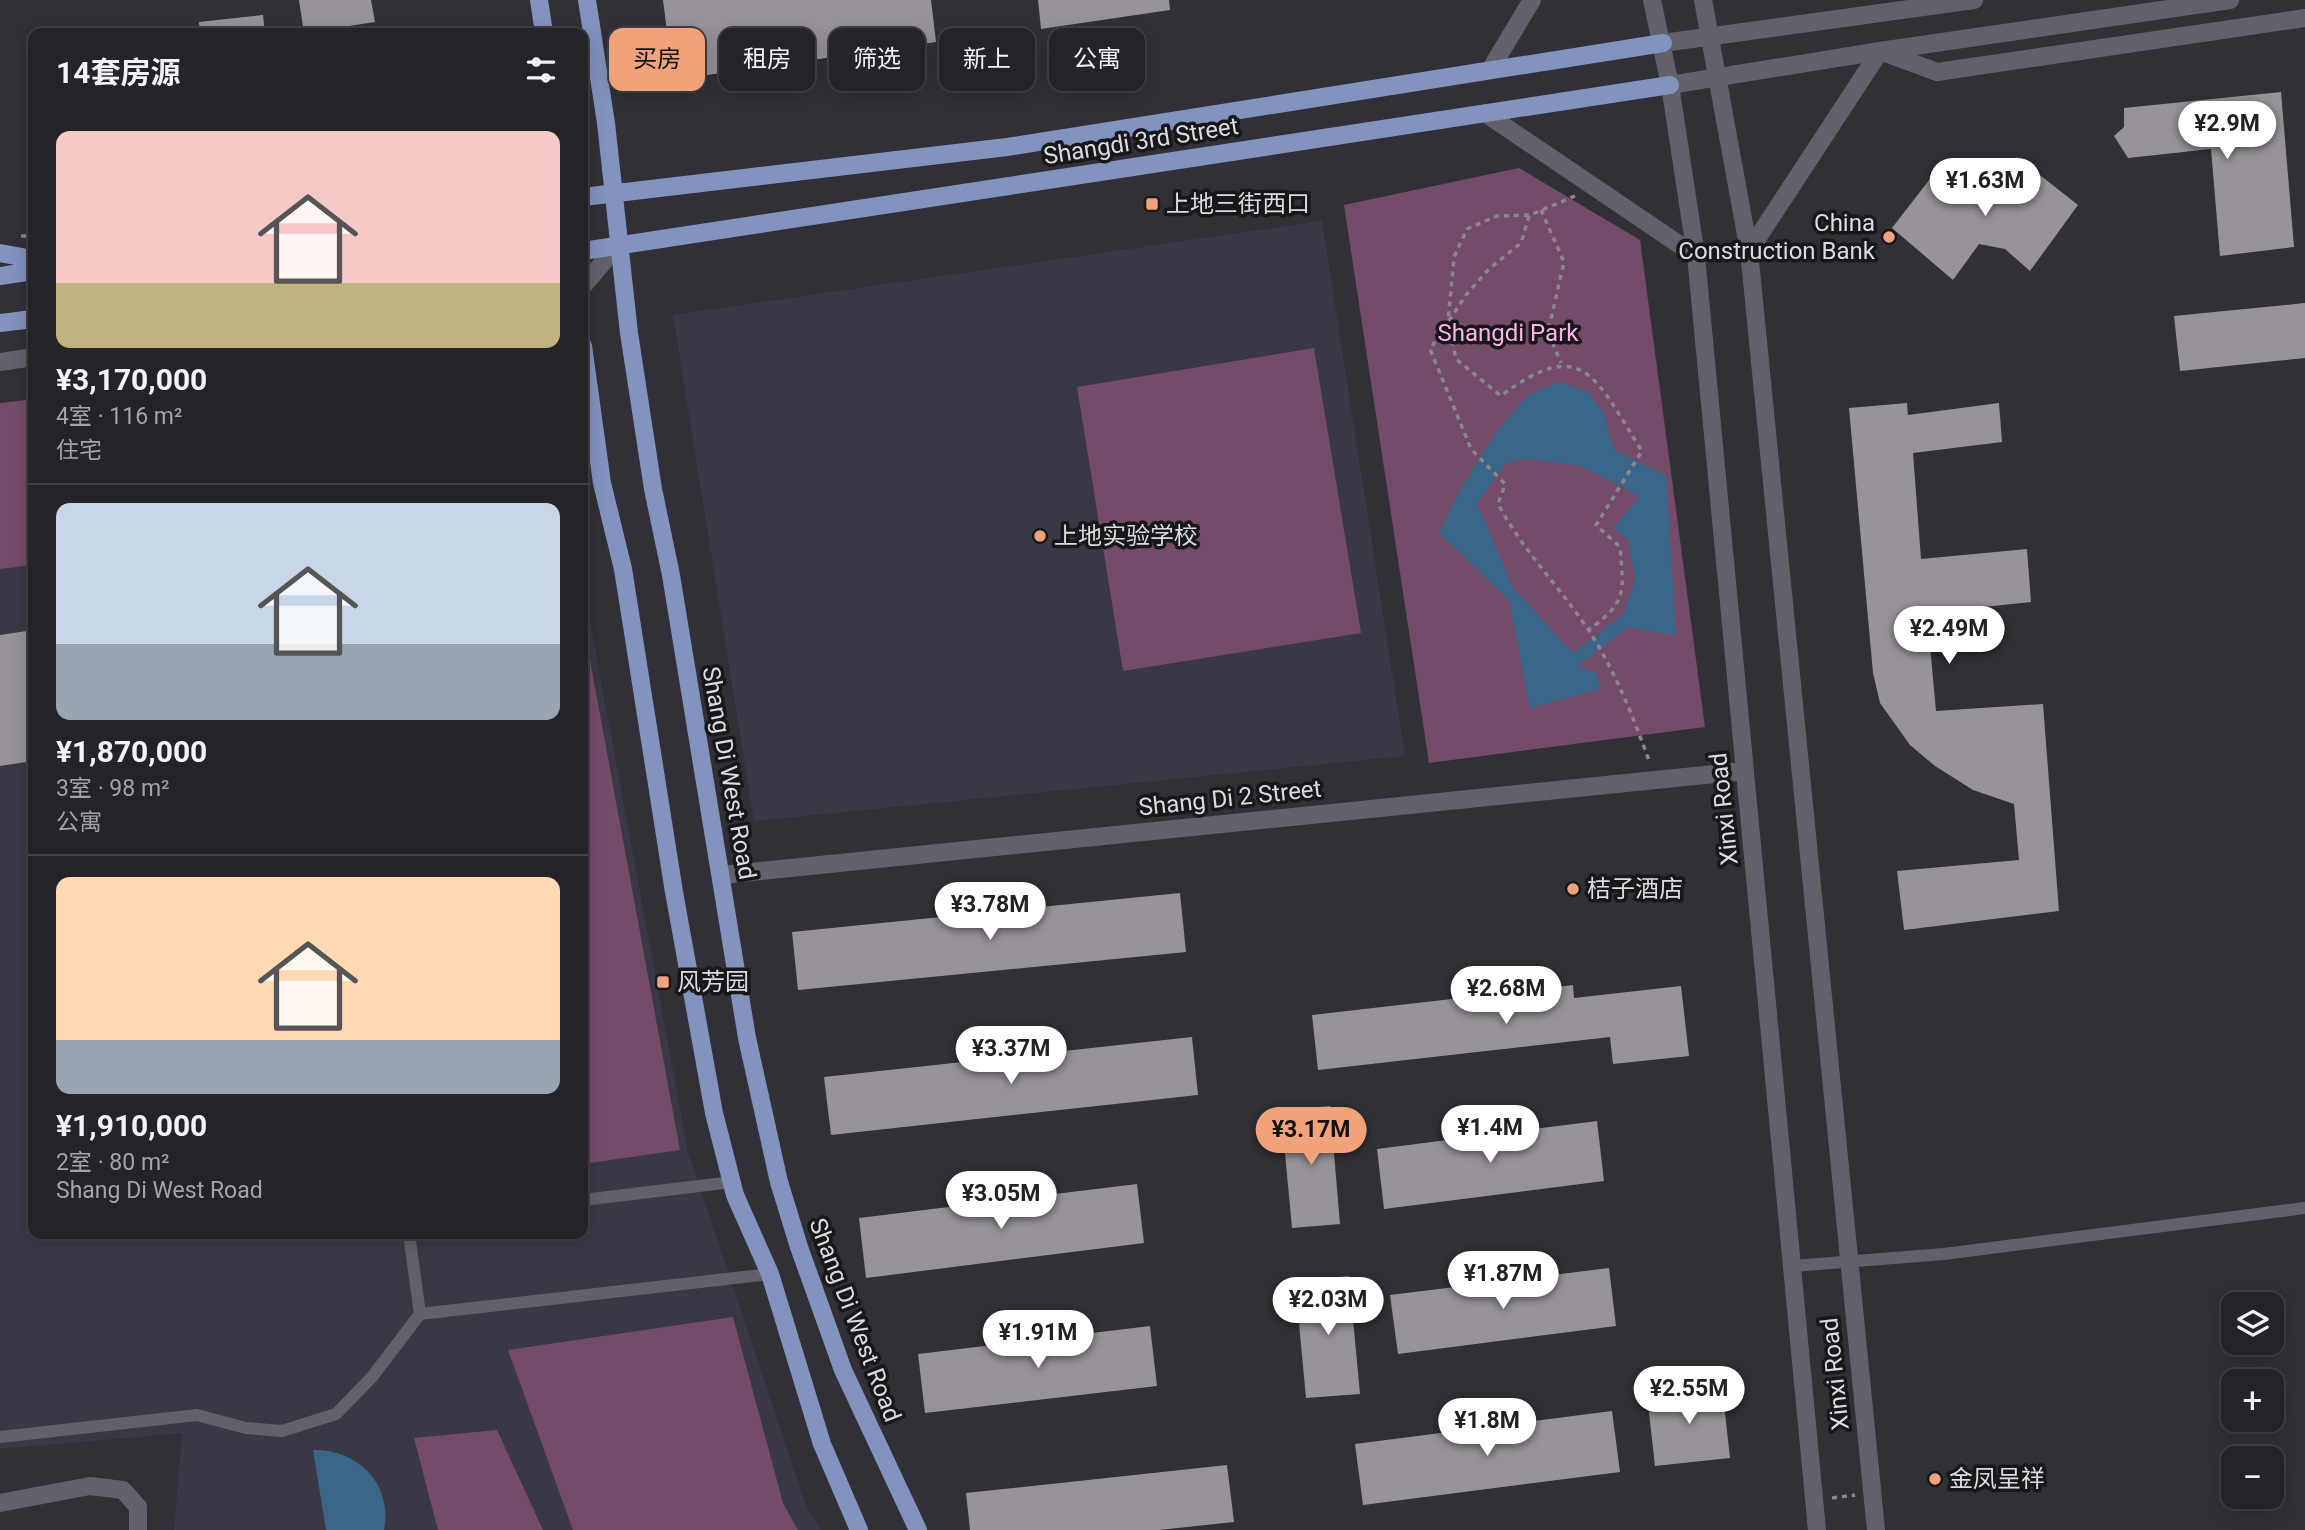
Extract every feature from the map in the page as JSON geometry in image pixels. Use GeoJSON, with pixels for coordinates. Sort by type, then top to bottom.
{"type":"FeatureCollection","features":[{"type":"Feature","properties":{"kind":"main road"},"geometry":{"type":"LineString","coordinates":[[539,0],[543,28]]}},
{"type":"Feature","properties":{"kind":"main road","name":"Shang Di West Road"},"geometry":{"type":"LineString","coordinates":[[587,0],[606,123],[618,245],[653,489],[671,575],[747,1038],[779,1182],[843,1370],[918,1530]]}},
{"type":"Feature","properties":{"kind":"main road"},"geometry":{"type":"LineString","coordinates":[[1490,70],[1532,0]]}},
{"type":"Feature","properties":{"kind":"main road","name":"Xinxi Road"},"geometry":{"type":"LineString","coordinates":[[1652,0],[1663,43],[1696,256],[1817,1530]]}},
{"type":"Feature","properties":{"kind":"main road","name":"Xinxi Road"},"geometry":{"type":"LineString","coordinates":[[1703,0],[1712,35],[1749,251],[1876,1530]]}},
{"type":"Feature","properties":{"kind":"main road"},"geometry":{"type":"LineString","coordinates":[[1663,43],[1900,0]]}},
{"type":"Feature","properties":{"kind":"main road"},"geometry":{"type":"LineString","coordinates":[[1876,5],[1974,0]]}},
{"type":"Feature","properties":{"kind":"main road"},"geometry":{"type":"LineString","coordinates":[[1670,85],[1880,51],[2230,0]]}},
{"type":"Feature","properties":{"kind":"main road"},"geometry":{"type":"LineString","coordinates":[[1880,51],[1937,72],[2305,18]]}},
{"type":"Feature","properties":{"kind":"main road","name":"Shangdi 3rd Street"},"geometry":{"type":"LineString","coordinates":[[588,196],[1007,146],[1663,43]]}},
{"type":"Feature","properties":{"kind":"main road"},"geometry":{"type":"LineString","coordinates":[[1749,251],[1880,51]]}},
{"type":"Feature","properties":{"kind":"main road","name":"Shangdi 3rd Street"},"geometry":{"type":"LineString","coordinates":[[588,250],[1670,85]]}},
{"type":"Feature","properties":{"kind":"main road"},"geometry":{"type":"LineString","coordinates":[[1485,113],[1696,256]]}},
{"type":"Feature","properties":{"kind":"main road"},"geometry":{"type":"LineString","coordinates":[[588,280],[618,245]]}},
{"type":"Feature","properties":{"kind":"main road"},"geometry":{"type":"LineString","coordinates":[[0,253],[28,258]]}},
{"type":"Feature","properties":{"kind":"main road"},"geometry":{"type":"LineString","coordinates":[[0,276],[28,272]]}},
{"type":"Feature","properties":{"kind":"main road"},"geometry":{"type":"LineString","coordinates":[[0,323],[28,320]]}},
{"type":"Feature","properties":{"kind":"main road"},"geometry":{"type":"LineString","coordinates":[[0,335],[28,321]]}},
{"type":"Feature","properties":{"kind":"main road"},"geometry":{"type":"LineString","coordinates":[[0,362],[28,357]]}},
{"type":"Feature","properties":{"kind":"main road"},"geometry":{"type":"LineString","coordinates":[[588,382],[602,482],[623,569],[704,1065],[732,1182],[770,1274],[822,1444],[859,1530]]}},
{"type":"Feature","properties":{"kind":"main road","name":"Shang Di 2 Street"},"geometry":{"type":"LineString","coordinates":[[721,875],[1744,771]]}},
{"type":"Feature","properties":{"kind":"main road"},"geometry":{"type":"LineString","coordinates":[[0,1503],[90,1486],[123,1490],[138,1507],[138,1530]]}},
{"type":"Feature","properties":{"kind":"lane"},"geometry":{"type":"LineString","coordinates":[[588,1199],[732,1182]]}},
{"type":"Feature","properties":{"kind":"lane"},"geometry":{"type":"LineString","coordinates":[[1793,1266],[1944,1254],[2305,1208]]}},
{"type":"Feature","properties":{"kind":"lane"},"geometry":{"type":"LineString","coordinates":[[0,1437],[197,1415],[246,1429],[282,1431],[336,1414],[372,1377],[420,1314],[410,1239]]}},
{"type":"Feature","properties":{"kind":"lane"},"geometry":{"type":"LineString","coordinates":[[420,1314],[770,1274]]}},
{"type":"Feature","properties":{"kind":"path"},"geometry":{"type":"LineString","coordinates":[[1588,630],[1614,612],[1624,583],[1620,547],[1596,525],[1642,451],[1592,374],[1562,363],[1527,376],[1501,396],[1456,359],[1448,322],[1454,257],[1467,229],[1497,216],[1530,215],[1596,188]]}},
{"type":"Feature","properties":{"kind":"path"},"geometry":{"type":"LineString","coordinates":[[1541,210],[1564,262],[1548,332],[1562,363]]}},
{"type":"Feature","properties":{"kind":"path"},"geometry":{"type":"LineString","coordinates":[[1530,215],[1521,243],[1489,269],[1430,349],[1471,449],[1505,484],[1498,504],[1516,537],[1588,630],[1612,669],[1655,778]]}},
{"type":"Feature","properties":{"kind":"path"},"geometry":{"type":"LineString","coordinates":[[1815,1501],[1872,1493]]}},
{"type":"Feature","properties":{"kind":"shaded area","name":"上地实验学校"},"geometry":{"type":"Polygon","coordinates":[[[1322,221],[1405,756],[754,821],[673,315],[1322,221]]]}},
{"type":"Feature","properties":{"kind":"shaded area"},"geometry":{"type":"Polygon","coordinates":[[[28,409],[28,1239],[588,1239],[588,610],[688,1152],[805,1503],[821,1530],[174,1530],[182,1433],[0,1449],[0,414],[28,409]]]}},
{"type":"Feature","properties":{"kind":"green space","name":"Shangdi Park"},"geometry":{"type":"Polygon","coordinates":[[[1519,168],[1640,240],[1705,727],[1429,763],[1344,205],[1519,168]]]}},
{"type":"Feature","properties":{"kind":"green space"},"geometry":{"type":"Polygon","coordinates":[[[1314,348],[1361,633],[1123,671],[1077,387],[1314,348]]]}},
{"type":"Feature","properties":{"kind":"green space"},"geometry":{"type":"Polygon","coordinates":[[[28,400],[28,566],[0,569],[0,403],[28,400]]]}},
{"type":"Feature","properties":{"kind":"green space"},"geometry":{"type":"Polygon","coordinates":[[[588,649],[680,1150],[588,1163],[588,649]]]}},
{"type":"Feature","properties":{"kind":"green space"},"geometry":{"type":"Polygon","coordinates":[[[733,1317],[783,1503],[798,1530],[573,1530],[508,1350],[733,1317]]]}},
{"type":"Feature","properties":{"kind":"green space"},"geometry":{"type":"Polygon","coordinates":[[[497,1430],[543,1530],[438,1530],[414,1438],[497,1430]]]}},
{"type":"Feature","properties":{"kind":"water"},"geometry":{"type":"Polygon","coordinates":[[[1560,382],[1588,392],[1604,413],[1614,450],[1666,475],[1676,636],[1628,627],[1577,667],[1597,673],[1600,689],[1530,708],[1509,600],[1439,533],[1467,479],[1504,422],[1530,395],[1560,382]],[[1526,459],[1506,463],[1477,503],[1513,587],[1573,653],[1623,614],[1635,580],[1628,540],[1613,528],[1640,496],[1581,466],[1526,459]]]}},
{"type":"Feature","properties":{"kind":"water"},"geometry":{"type":"Polygon","coordinates":[[[313,1450],[344,1456],[369,1472],[383,1498],[384,1530],[326,1530],[313,1450]]]}},
{"type":"Feature","properties":{"kind":"building"},"geometry":{"type":"Polygon","coordinates":[[[299,0],[371,0],[375,22],[336,28],[303,28],[299,0]]]}},
{"type":"Feature","properties":{"kind":"building"},"geometry":{"type":"Polygon","coordinates":[[[663,0],[931,0],[936,42],[925,44],[925,28],[829,28],[829,57],[815,59],[815,28],[719,28],[719,73],[705,75],[705,28],[666,28],[663,0]]]}},
{"type":"Feature","properties":{"kind":"building"},"geometry":{"type":"Polygon","coordinates":[[[1038,0],[1169,0],[1170,10],[1041,29],[1038,0]]]}},
{"type":"Feature","properties":{"kind":"building"},"geometry":{"type":"Polygon","coordinates":[[[263,15],[264,28],[200,28],[199,22],[263,15]]]}},
{"type":"Feature","properties":{"kind":"building"},"geometry":{"type":"Polygon","coordinates":[[[2281,92],[2294,247],[2220,256],[2211,149],[2128,158],[2114,136],[2124,127],[2124,108],[2281,92]]]}},
{"type":"Feature","properties":{"kind":"building"},"geometry":{"type":"Polygon","coordinates":[[[2017,157],[2078,205],[2030,271],[2005,249],[1979,244],[1953,280],[1892,228],[1940,166],[1983,200],[2017,157]]]}},
{"type":"Feature","properties":{"kind":"building"},"geometry":{"type":"Polygon","coordinates":[[[2305,303],[2305,358],[2180,371],[2174,316],[2305,303]]]}},
{"type":"Feature","properties":{"kind":"building"},"geometry":{"type":"Polygon","coordinates":[[[1907,403],[1908,415],[1999,403],[2002,442],[1913,453],[1921,559],[2027,549],[2031,602],[1927,613],[1936,711],[2043,704],[2059,911],[1904,930],[1897,871],[2019,860],[2014,804],[1973,790],[1935,766],[1910,745],[1880,703],[1873,673],[1849,408],[1907,403]]]}},
{"type":"Feature","properties":{"kind":"building"},"geometry":{"type":"Polygon","coordinates":[[[28,631],[28,762],[0,766],[0,635],[28,631]]]}},
{"type":"Feature","properties":{"kind":"building"},"geometry":{"type":"Polygon","coordinates":[[[1180,893],[1186,952],[798,990],[792,932],[1180,893]]]}},
{"type":"Feature","properties":{"kind":"building"},"geometry":{"type":"Polygon","coordinates":[[[1573,985],[1574,998],[1681,986],[1689,1056],[1613,1064],[1610,1037],[1318,1070],[1312,1015],[1573,985]]]}},
{"type":"Feature","properties":{"kind":"building"},"geometry":{"type":"Polygon","coordinates":[[[1192,1037],[1198,1095],[831,1135],[824,1077],[1192,1037]]]}},
{"type":"Feature","properties":{"kind":"building"},"geometry":{"type":"Polygon","coordinates":[[[1330,1106],[1340,1224],[1292,1228],[1281,1110],[1330,1106]]]}},
{"type":"Feature","properties":{"kind":"building"},"geometry":{"type":"Polygon","coordinates":[[[1597,1121],[1604,1181],[1384,1209],[1377,1149],[1597,1121]]]}},
{"type":"Feature","properties":{"kind":"building"},"geometry":{"type":"Polygon","coordinates":[[[1137,1184],[1144,1243],[866,1278],[859,1218],[1137,1184]]]}},
{"type":"Feature","properties":{"kind":"building"},"geometry":{"type":"Polygon","coordinates":[[[1609,1268],[1616,1326],[1398,1354],[1390,1295],[1609,1268]]]}},
{"type":"Feature","properties":{"kind":"building"},"geometry":{"type":"Polygon","coordinates":[[[1349,1276],[1360,1394],[1306,1398],[1295,1281],[1349,1276]]]}},
{"type":"Feature","properties":{"kind":"building"},"geometry":{"type":"Polygon","coordinates":[[[1150,1326],[1157,1386],[925,1413],[918,1354],[1150,1326]]]}},
{"type":"Feature","properties":{"kind":"building"},"geometry":{"type":"Polygon","coordinates":[[[1722,1386],[1730,1458],[1655,1466],[1647,1395],[1722,1386]]]}},
{"type":"Feature","properties":{"kind":"building"},"geometry":{"type":"Polygon","coordinates":[[[1612,1411],[1620,1472],[1363,1505],[1355,1444],[1612,1411]]]}},
{"type":"Feature","properties":{"kind":"building"},"geometry":{"type":"Polygon","coordinates":[[[1227,1465],[1234,1522],[1159,1530],[970,1530],[966,1493],[1227,1465]]]}},
{"type":"Feature","properties":{"kind":"place","name":"上地三街西口"},"geometry":{"type":"Point","coordinates":[1152,204]}},
{"type":"Feature","properties":{"kind":"place","name":"China Construction Bank"},"geometry":{"type":"Point","coordinates":[1889,237]}},
{"type":"Feature","properties":{"kind":"place","name":"上地实验学校"},"geometry":{"type":"Point","coordinates":[1040,536]}},
{"type":"Feature","properties":{"kind":"place","name":"桔子酒店"},"geometry":{"type":"Point","coordinates":[1573,889]}},
{"type":"Feature","properties":{"kind":"place","name":"风芳园"},"geometry":{"type":"Point","coordinates":[663,982]}},
{"type":"Feature","properties":{"kind":"place","name":"金凤呈祥"},"geometry":{"type":"Point","coordinates":[1935,1479]}}]}
